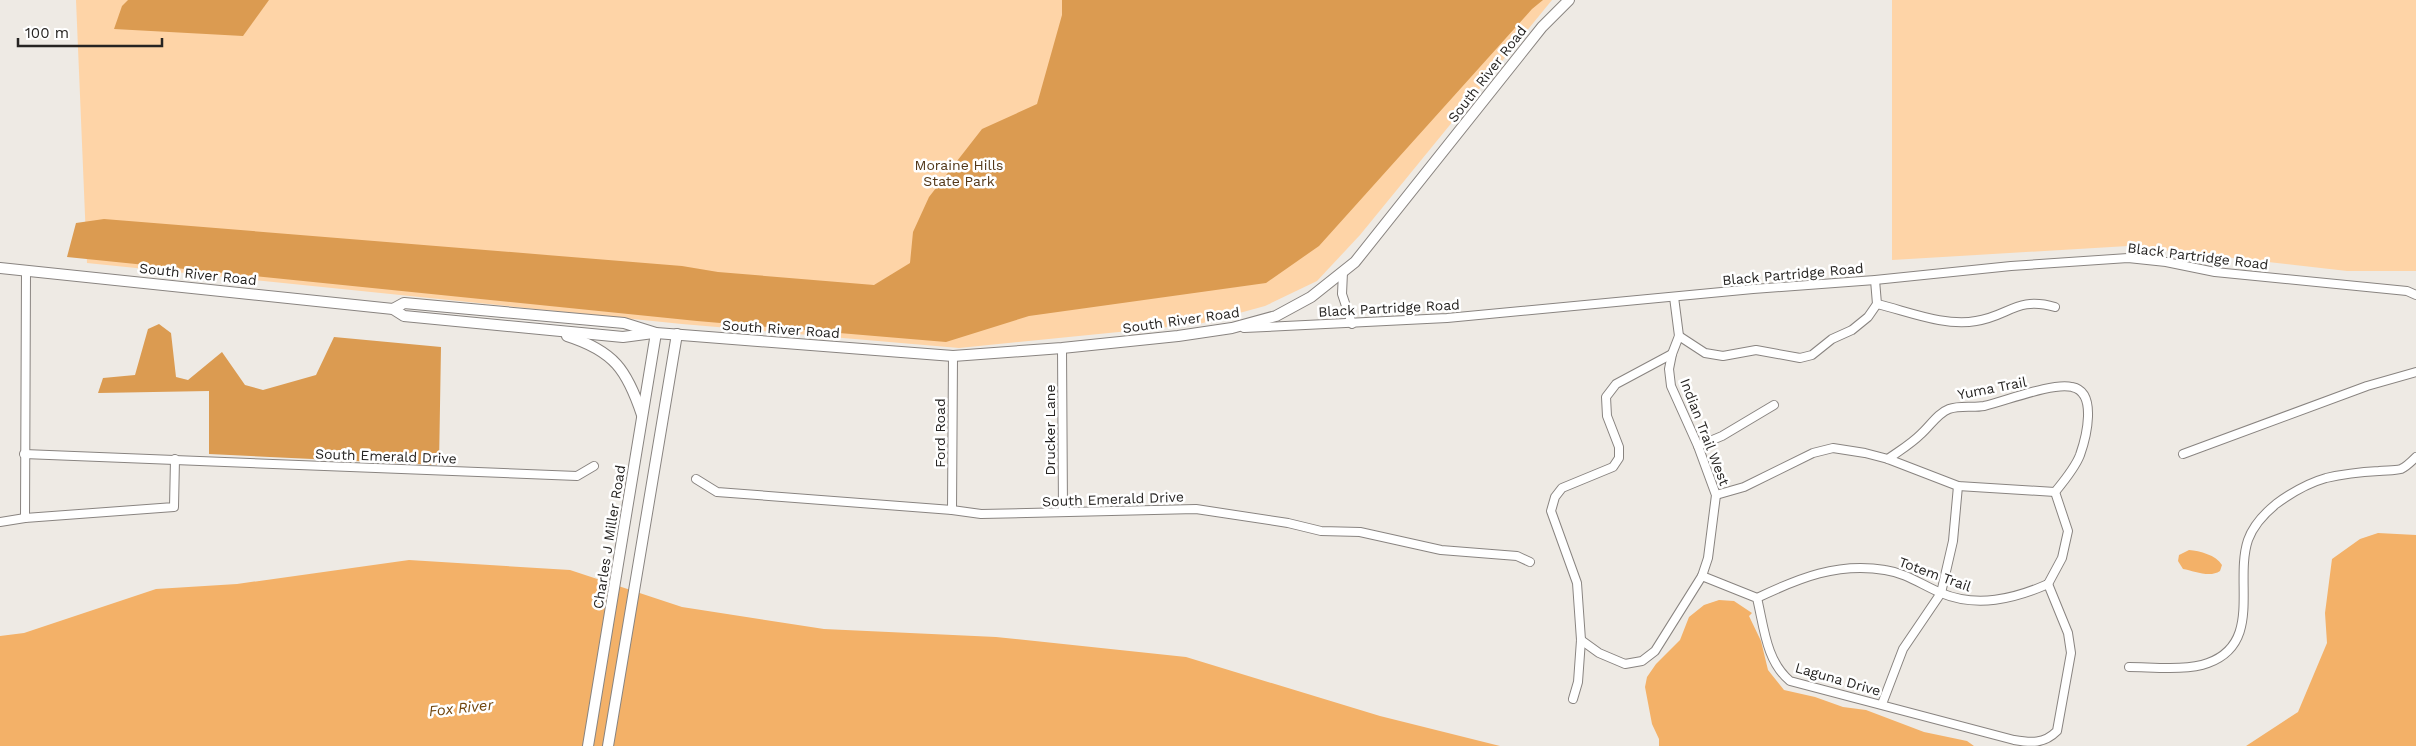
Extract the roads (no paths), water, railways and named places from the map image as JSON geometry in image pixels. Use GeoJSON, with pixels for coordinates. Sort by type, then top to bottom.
{"type":"FeatureCollection","features":[{"type":"Feature","properties":{"kind":"street","name":"South River Road"},"geometry":{"type":"LineString","coordinates":[[0,268],[393,309],[404,316],[623,337],[656,333],[677,334],[953,356],[1062,348],[1232,328],[1276,316],[1311,297],[1355,262],[1542,27],[1569,0]]}},
{"type":"Feature","properties":{"kind":"street","name":"Black Partridge Road"},"geometry":{"type":"LineString","coordinates":[[1232,328],[1352,324],[1456,317],[1875,280],[2020,265],[2128,258],[2166,262],[2215,272],[2407,291],[2416,295]]}},
{"type":"Feature","properties":{"kind":"street"},"geometry":{"type":"LineString","coordinates":[[25,518],[26,271]]}},
{"type":"Feature","properties":{"kind":"street"},"geometry":{"type":"LineString","coordinates":[[1344,272],[1342,294],[1352,324]]}},
{"type":"Feature","properties":{"kind":"street"},"geometry":{"type":"LineString","coordinates":[[1679,336],[1705,353],[1723,356],[1756,350],[1800,358],[1812,355],[1832,339],[1852,330],[1868,317],[1877,304],[1875,280]]}},
{"type":"Feature","properties":{"kind":"street","name":"Indian Trail West"},"geometry":{"type":"LineString","coordinates":[[1674,298],[1679,336],[1672,354],[1669,370],[1671,386],[1698,446],[1716,495],[1708,558],[1702,576]]}},
{"type":"Feature","properties":{"kind":"street"},"geometry":{"type":"LineString","coordinates":[[1877,304],[1953,321],[1977,321],[2029,302],[2054,307]]}},
{"type":"Feature","properties":{"kind":"street","name":"South River Road"},"geometry":{"type":"LineString","coordinates":[[393,309],[404,303],[624,323],[656,333]]}},
{"type":"Feature","properties":{"kind":"street"},"geometry":{"type":"LineString","coordinates":[[545,329],[585,342],[613,358],[632,388],[642,417]]}},
{"type":"Feature","properties":{"kind":"street","name":"Charles J Miller Road"},"geometry":{"type":"LineString","coordinates":[[588,746],[656,333]]}},
{"type":"Feature","properties":{"kind":"street"},"geometry":{"type":"LineString","coordinates":[[608,746],[677,334]]}},
{"type":"Feature","properties":{"kind":"street","name":"Drucker Lane"},"geometry":{"type":"LineString","coordinates":[[1062,348],[1063,511]]}},
{"type":"Feature","properties":{"kind":"street"},"geometry":{"type":"LineString","coordinates":[[1573,699],[1578,682],[1580,640],[1577,582],[1550,511],[1555,497],[1562,488],[1613,467],[1619,458],[1618,447],[1606,416],[1606,397],[1616,384],[1672,354]]}},
{"type":"Feature","properties":{"kind":"street","name":"Ford Road"},"geometry":{"type":"LineString","coordinates":[[952,510],[953,356]]}},
{"type":"Feature","properties":{"kind":"street"},"geometry":{"type":"LineString","coordinates":[[2183,454],[2367,386],[2416,372]]}},
{"type":"Feature","properties":{"kind":"street","name":"Yuma Trail"},"geometry":{"type":"LineString","coordinates":[[1888,459],[1910,444],[1937,417],[1950,409],[1982,406],[2060,386],[2074,387],[2085,395],[2089,412],[2086,434],[2080,456],[2064,481],[2054,492]]}},
{"type":"Feature","properties":{"kind":"street"},"geometry":{"type":"LineString","coordinates":[[1698,446],[1722,436],[1774,405]]}},
{"type":"Feature","properties":{"kind":"street"},"geometry":{"type":"LineString","coordinates":[[1716,495],[1744,487],[1813,453],[1833,448],[1888,459],[1958,486],[2054,492],[2068,531],[2062,558],[2048,584]]}},
{"type":"Feature","properties":{"kind":"street","name":"South Emerald Drive"},"geometry":{"type":"LineString","coordinates":[[24,454],[577,476],[594,466]]}},
{"type":"Feature","properties":{"kind":"street"},"geometry":{"type":"LineString","coordinates":[[2129,667],[2208,664],[2229,652],[2238,640],[2242,620],[2244,562],[2248,539],[2257,523],[2274,506],[2293,492],[2314,482],[2359,472],[2402,468],[2416,457]]}},
{"type":"Feature","properties":{"kind":"street"},"geometry":{"type":"LineString","coordinates":[[0,522],[25,518],[174,507],[175,459]]}},
{"type":"Feature","properties":{"kind":"street","name":"South Emerald Drive"},"geometry":{"type":"LineString","coordinates":[[696,479],[717,492],[952,510],[982,514],[1196,509],[1288,523],[1321,531],[1360,532],[1441,550],[1517,556],[1530,562]]}},
{"type":"Feature","properties":{"kind":"street"},"geometry":{"type":"LineString","coordinates":[[1882,704],[1903,649],[1941,593],[1953,541],[1958,486]]}},
{"type":"Feature","properties":{"kind":"street","name":"Totem Trail"},"geometry":{"type":"LineString","coordinates":[[1757,598],[1800,578],[1819,572],[1853,568],[1884,570],[1903,574],[1941,593],[1975,602],[2011,598],[2048,584]]}},
{"type":"Feature","properties":{"kind":"street"},"geometry":{"type":"LineString","coordinates":[[1580,640],[1598,653],[1625,664],[1642,661],[1655,651],[1702,576],[1757,598]]}},
{"type":"Feature","properties":{"kind":"street","name":"Laguna Drive"},"geometry":{"type":"LineString","coordinates":[[1757,598],[1773,661],[1780,672],[1790,681],[2014,740],[2032,743],[2048,739],[2057,731],[2071,653],[2068,633],[2048,584]]}},
{"type":"Feature","properties":{"kind":"water"},"geometry":{"type":"Polygon","coordinates":[[[2378,533],[2416,535],[2416,746],[2246,746],[2298,712],[2327,643],[2325,613],[2332,559],[2360,539],[2378,533]]]}},
{"type":"Feature","properties":{"kind":"water"},"geometry":{"type":"Polygon","coordinates":[[[2189,550],[2212,556],[2222,565],[2220,571],[2207,574],[2183,569],[2178,561],[2179,555],[2189,550]]]}},
{"type":"Feature","properties":{"kind":"water","name":"Fox River"},"geometry":{"type":"Polygon","coordinates":[[[409,560],[570,570],[682,607],[824,629],[996,637],[1186,657],[1380,716],[1500,746],[0,746],[0,636],[24,633],[156,589],[237,584],[409,560]]]}},
{"type":"Feature","properties":{"kind":"water"},"geometry":{"type":"Polygon","coordinates":[[[1719,600],[1734,601],[1752,613],[1749,616],[1761,641],[1768,670],[1784,690],[1815,697],[1843,707],[1866,710],[1924,732],[1967,741],[1974,746],[1659,746],[1659,739],[1652,724],[1645,687],[1647,677],[1656,664],[1680,640],[1689,617],[1704,605],[1719,600]]]}},
{"type":"Feature","properties":{"kind":"park label","name":"Moraine Hills State Park"},"geometry":{"type":"Point","coordinates":[959,174]}}]}
